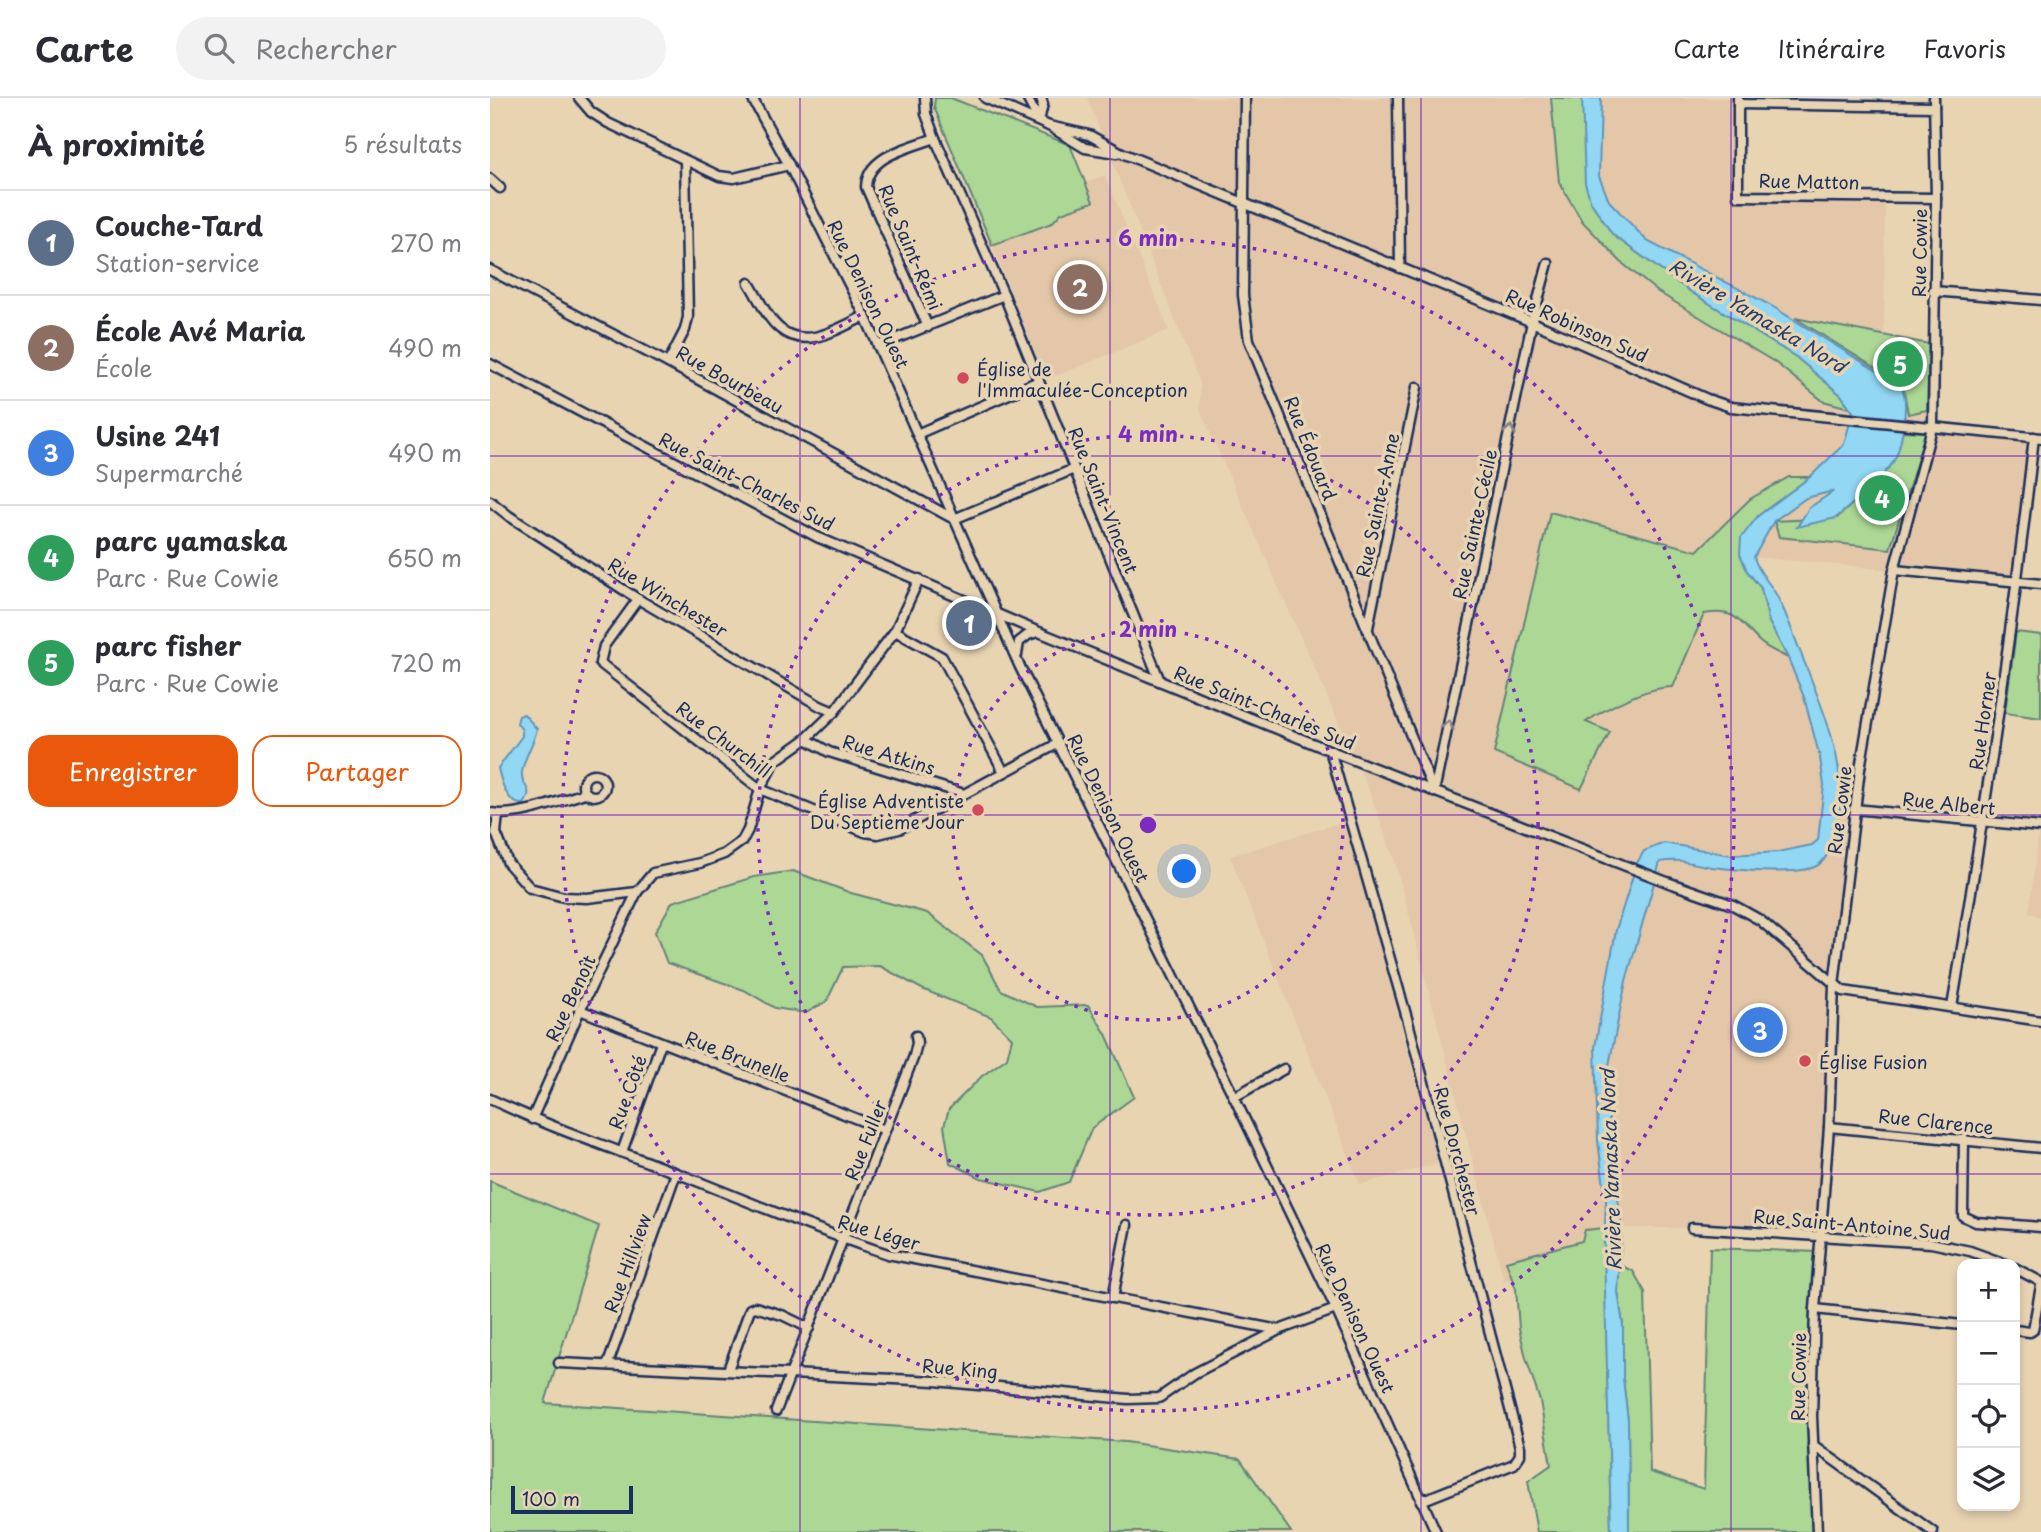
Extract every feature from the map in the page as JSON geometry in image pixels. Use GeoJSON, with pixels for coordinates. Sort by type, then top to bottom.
{"type":"FeatureCollection","features":[{"type":"Feature","properties":{"kind":"street"},"geometry":{"type":"LineString","coordinates":[[579,98],[592,112],[608,123],[719,176],[734,178],[789,166]]}},
{"type":"Feature","properties":{"kind":"street","name":"Rue Denison Ouest"},"geometry":{"type":"LineString","coordinates":[[752,98],[865,316],[1019,665],[1234,1097],[1336,1309],[1436,1532]]}},
{"type":"Feature","properties":{"kind":"street","name":"Rue Saint-Vincent"},"geometry":{"type":"LineString","coordinates":[[925,98],[926,114],[935,138],[1004,295],[1160,681]]}},
{"type":"Feature","properties":{"kind":"street","name":"Rue Robinson Sud"},"geometry":{"type":"LineString","coordinates":[[985,98],[1040,121],[1085,148],[1122,153]]}},
{"type":"Feature","properties":{"kind":"street"},"geometry":{"type":"LineString","coordinates":[[1027,98],[1040,121]]}},
{"type":"Feature","properties":{"kind":"street"},"geometry":{"type":"LineString","coordinates":[[1040,121],[1043,104],[1041,98]]}},
{"type":"Feature","properties":{"kind":"street","name":"Rue Édouard"},"geometry":{"type":"LineString","coordinates":[[1245,98],[1242,295],[1249,340],[1434,792]]}},
{"type":"Feature","properties":{"kind":"street"},"geometry":{"type":"LineString","coordinates":[[1398,98],[1400,268]]}},
{"type":"Feature","properties":{"kind":"street"},"geometry":{"type":"LineString","coordinates":[[1738,101],[1934,103]]}},
{"type":"Feature","properties":{"kind":"street","name":"Rue Matton"},"geometry":{"type":"LineString","coordinates":[[1738,101],[1738,196],[1936,198]]}},
{"type":"Feature","properties":{"kind":"street","name":"Rue Cowie"},"geometry":{"type":"LineString","coordinates":[[1817,1532],[1814,1445],[1815,1309],[1829,1127],[1834,985],[1854,809],[1894,570],[1935,407],[1934,103]]}},
{"type":"Feature","properties":{"kind":"street","name":"Rue Robinson Sud"},"geometry":{"type":"LineString","coordinates":[[1049,126],[1089,135],[1122,153],[1731,407],[2037,438]]}},
{"type":"Feature","properties":{"kind":"street","name":"Rue Saint-Rémi"},"geometry":{"type":"LineString","coordinates":[[928,327],[866,187],[866,178],[873,165],[881,159],[935,138]]}},
{"type":"Feature","properties":{"kind":"street"},"geometry":{"type":"LineString","coordinates":[[668,363],[685,330],[688,317],[685,161]]}},
{"type":"Feature","properties":{"kind":"street"},"geometry":{"type":"LineString","coordinates":[[490,179],[500,188]]}},
{"type":"Feature","properties":{"kind":"street","name":"Rue Sainte-Cécile"},"geometry":{"type":"LineString","coordinates":[[1434,792],[1532,322],[1548,263]]}},
{"type":"Feature","properties":{"kind":"street","name":"Rue Bourbeau"},"geometry":{"type":"LineString","coordinates":[[490,270],[668,363],[954,519]]}},
{"type":"Feature","properties":{"kind":"street"},"geometry":{"type":"LineString","coordinates":[[749,283],[778,328],[794,337],[803,339],[822,336],[865,316]]}},
{"type":"Feature","properties":{"kind":"street"},"geometry":{"type":"LineString","coordinates":[[1933,290],[2041,300]]}},
{"type":"Feature","properties":{"kind":"street"},"geometry":{"type":"LineString","coordinates":[[878,346],[1004,295]]}},
{"type":"Feature","properties":{"kind":"street","name":"Rue Saint-Charles Sud"},"geometry":{"type":"LineString","coordinates":[[490,364],[817,537],[1039,632],[1434,792],[1733,905],[1760,920],[1843,991],[2041,1021]]}},
{"type":"Feature","properties":{"kind":"street"},"geometry":{"type":"LineString","coordinates":[[917,433],[1039,381]]}},
{"type":"Feature","properties":{"kind":"street","name":"Rue Sainte-Anne"},"geometry":{"type":"LineString","coordinates":[[1368,629],[1418,387]]}},
{"type":"Feature","properties":{"kind":"street","name":"Rue Horner"},"geometry":{"type":"LineString","coordinates":[[1952,1007],[1983,822],[2037,438]]}},
{"type":"Feature","properties":{"kind":"street"},"geometry":{"type":"LineString","coordinates":[[954,519],[1074,469]]}},
{"type":"Feature","properties":{"kind":"street","name":"Rue Winchester"},"geometry":{"type":"LineString","coordinates":[[490,501],[638,599],[834,712]]}},
{"type":"Feature","properties":{"kind":"street"},"geometry":{"type":"LineString","coordinates":[[1894,570],[2041,584]]}},
{"type":"Feature","properties":{"kind":"street"},"geometry":{"type":"LineString","coordinates":[[585,793],[536,807],[494,813],[496,833],[508,863],[530,888],[564,897],[587,898],[637,892],[653,873],[700,863],[724,854],[742,841],[760,789],[775,761],[806,739],[834,712],[895,631],[919,579]]}},
{"type":"Feature","properties":{"kind":"street","name":"Rue Churchill"},"geometry":{"type":"LineString","coordinates":[[638,599],[604,646],[600,663],[760,789],[865,832],[878,834],[899,829],[1059,743]]}},
{"type":"Feature","properties":{"kind":"street"},"geometry":{"type":"LineString","coordinates":[[895,631],[942,657],[1004,772]]}},
{"type":"Feature","properties":{"kind":"street"},"geometry":{"type":"LineString","coordinates":[[1019,665],[1016,651],[1019,642],[1028,635],[1039,632]]}},
{"type":"Feature","properties":{"kind":"street","name":"Rue Atkins"},"geometry":{"type":"LineString","coordinates":[[806,739],[829,752],[964,794]]}},
{"type":"Feature","properties":{"kind":"street","name":"Rue Dorchester"},"geometry":{"type":"LineString","coordinates":[[1330,750],[1407,1018],[1520,1447],[1520,1455],[1514,1464],[1421,1501]]}},
{"type":"Feature","properties":{"kind":"street","name":"Rue Albert"},"geometry":{"type":"LineString","coordinates":[[1854,809],[2041,827]]}},
{"type":"Feature","properties":{"kind":"street","name":"Rue Benoît"},"geometry":{"type":"LineString","coordinates":[[533,1119],[580,1010],[637,892]]}},
{"type":"Feature","properties":{"kind":"street","name":"Rue Brunelle"},"geometry":{"type":"LineString","coordinates":[[580,1010],[885,1130]]}},
{"type":"Feature","properties":{"kind":"street","name":"Rue Fuller"},"geometry":{"type":"LineString","coordinates":[[776,1411],[914,1056],[916,1036]]}},
{"type":"Feature","properties":{"kind":"street","name":"Rue Côté"},"geometry":{"type":"LineString","coordinates":[[622,1152],[661,1043]]}},
{"type":"Feature","properties":{"kind":"street"},"geometry":{"type":"LineString","coordinates":[[1234,1097],[1284,1069]]}},
{"type":"Feature","properties":{"kind":"street","name":"Rue Léger"},"geometry":{"type":"LineString","coordinates":[[490,1099],[533,1119],[844,1240],[888,1254],[1279,1330]]}},
{"type":"Feature","properties":{"kind":"street","name":"Rue Clarence"},"geometry":{"type":"LineString","coordinates":[[1829,1127],[2041,1148]]}},
{"type":"Feature","properties":{"kind":"street"},"geometry":{"type":"LineString","coordinates":[[1964,1139],[1964,1216],[1976,1222],[2041,1227]]}},
{"type":"Feature","properties":{"kind":"street","name":"Rue Hillview"},"geometry":{"type":"LineString","coordinates":[[608,1364],[676,1173]]}},
{"type":"Feature","properties":{"kind":"street"},"geometry":{"type":"LineString","coordinates":[[1112,1298],[1128,1225]]}},
{"type":"Feature","properties":{"kind":"street","name":"Rue Saint-Antoine Sud"},"geometry":{"type":"LineString","coordinates":[[1692,1228],[1931,1243],[1970,1251],[1992,1259]]}},
{"type":"Feature","properties":{"kind":"street"},"geometry":{"type":"LineString","coordinates":[[2020,1271],[2041,1284],[2033,1330],[2020,1331]]}},
{"type":"Feature","properties":{"kind":"street"},"geometry":{"type":"LineString","coordinates":[[729,1370],[750,1309],[755,1307],[782,1315],[809,1328]]}},
{"type":"Feature","properties":{"kind":"street","name":"Rue King"},"geometry":{"type":"LineString","coordinates":[[559,1363],[935,1381],[1128,1399],[1159,1398],[1195,1373],[1279,1330],[1336,1309]]}},
{"type":"Feature","properties":{"kind":"street"},"geometry":{"type":"LineString","coordinates":[[1815,1309],[1957,1324]]}},
{"type":"Feature","properties":{"kind":"street"},"geometry":{"type":"LineString","coordinates":[[1814,1445],[1933,1532]]}},
{"type":"Feature","properties":{"kind":"shaded area"},"geometry":{"type":"Polygon","coordinates":[[[1087,98],[1738,98],[1739,196],[1885,197],[1884,340],[1934,341],[1933,427],[2034,437],[2018,582],[1754,557],[1757,569],[1780,600],[1829,725],[1838,765],[1860,769],[1841,931],[1821,1235],[1692,1228],[1604,1228],[1604,1248],[1504,1281],[1395,861],[1369,791],[1200,410],[1200,383],[1087,98]]]}},
{"type":"Feature","properties":{"kind":"shaded area"},"geometry":{"type":"Polygon","coordinates":[[[1105,175],[1169,330],[1046,380],[992,245],[1052,223],[1061,213],[1093,202],[1086,183],[1105,175]]]}},
{"type":"Feature","properties":{"kind":"shaded area"},"geometry":{"type":"Polygon","coordinates":[[[1346,821],[1438,1163],[1360,1185],[1230,856],[1346,821]]]}},
{"type":"Feature","properties":{"kind":"shaded area"},"geometry":{"type":"Polygon","coordinates":[[[2041,826],[2041,917],[2029,913],[2041,826]]]}},
{"type":"Feature","properties":{"kind":"green space"},"geometry":{"type":"Polygon","coordinates":[[[935,98],[951,98],[1070,145],[1093,202],[1061,213],[1052,223],[992,245],[934,107],[935,98]]]}},
{"type":"Feature","properties":{"kind":"green space"},"geometry":{"type":"Polygon","coordinates":[[[1551,98],[1582,98],[1591,202],[1613,235],[1691,292],[1796,357],[1841,395],[1850,408],[1823,401],[1776,363],[1658,292],[1622,263],[1582,221],[1559,182],[1551,98]]]}},
{"type":"Feature","properties":{"kind":"green space"},"geometry":{"type":"Polygon","coordinates":[[[1795,318],[1929,344],[1927,410],[1908,414],[1903,385],[1795,318]]]}},
{"type":"Feature","properties":{"kind":"green space"},"geometry":{"type":"Polygon","coordinates":[[[1902,431],[1926,432],[1890,549],[1779,537],[1774,521],[1837,518],[1881,478],[1902,431]]]}},
{"type":"Feature","properties":{"kind":"green space"},"geometry":{"type":"Polygon","coordinates":[[[1789,477],[1810,477],[1758,516],[1747,571],[1761,588],[1769,622],[1788,658],[1762,644],[1731,615],[1704,614],[1673,687],[1639,694],[1586,722],[1610,732],[1581,789],[1494,753],[1550,512],[1697,551],[1750,499],[1789,477]]]}},
{"type":"Feature","properties":{"kind":"green space"},"geometry":{"type":"Polygon","coordinates":[[[2016,632],[2041,635],[2041,718],[2005,713],[2016,632]]]}},
{"type":"Feature","properties":{"kind":"green space"},"geometry":{"type":"Polygon","coordinates":[[[793,871],[851,893],[927,913],[982,955],[1001,990],[1037,1007],[1088,1005],[1106,1034],[1134,1097],[1092,1128],[1069,1182],[1040,1192],[981,1178],[950,1163],[944,1126],[949,1109],[982,1076],[1007,1058],[1012,1038],[991,1017],[922,989],[880,966],[843,967],[827,1001],[806,1013],[775,1008],[744,990],[667,963],[655,932],[672,902],[754,877],[793,871]]]}},
{"type":"Feature","properties":{"kind":"green space"},"geometry":{"type":"Polygon","coordinates":[[[490,1181],[599,1226],[545,1403],[1126,1442],[1240,1459],[1291,1532],[490,1532],[490,1181]]]}},
{"type":"Feature","properties":{"kind":"green space"},"geometry":{"type":"Polygon","coordinates":[[[1604,1228],[1611,1532],[1537,1532],[1528,1481],[1551,1465],[1540,1401],[1519,1328],[1516,1289],[1506,1261],[1582,1241],[1585,1230],[1604,1228]]]}},
{"type":"Feature","properties":{"kind":"green space"},"geometry":{"type":"Polygon","coordinates":[[[1710,1248],[1819,1252],[1815,1309],[1816,1532],[1629,1532],[1628,1421],[1623,1379],[1623,1325],[1618,1292],[1618,1264],[1633,1271],[1645,1292],[1650,1472],[1704,1489],[1710,1248]]]}},
{"type":"Feature","properties":{"kind":"water","name":"Rivière Yamaska Nord"},"geometry":{"type":"Polygon","coordinates":[[[1582,98],[1601,98],[1599,176],[1609,201],[1647,241],[1770,305],[1901,386],[1905,403],[1904,426],[1898,449],[1882,478],[1836,518],[1797,527],[1809,508],[1834,491],[1806,498],[1774,521],[1754,557],[1787,617],[1822,707],[1835,749],[1841,791],[1835,835],[1830,850],[1817,866],[1790,871],[1712,867],[1681,861],[1660,862],[1626,981],[1608,1070],[1609,1125],[1622,1231],[1618,1292],[1623,1325],[1623,1379],[1628,1421],[1629,1532],[1611,1531],[1604,1248],[1606,1201],[1598,1141],[1595,1047],[1616,930],[1637,863],[1644,851],[1664,843],[1731,855],[1778,852],[1812,845],[1818,840],[1824,785],[1820,758],[1804,697],[1769,622],[1761,588],[1747,571],[1740,554],[1741,538],[1758,516],[1810,477],[1844,444],[1853,412],[1841,395],[1796,357],[1691,292],[1613,235],[1591,202],[1585,183],[1582,98]]]}},
{"type":"Feature","properties":{"kind":"water"},"geometry":{"type":"Polygon","coordinates":[[[524,714],[537,729],[523,768],[522,778],[528,790],[527,798],[524,804],[518,804],[503,786],[498,768],[522,736],[522,730],[517,723],[519,716],[524,714]]]}},
{"type":"Feature","properties":{"kind":"place","name":"École Avé Maria"},"geometry":{"type":"Point","coordinates":[1080,287]}},
{"type":"Feature","properties":{"kind":"place","name":"parc fisher"},"geometry":{"type":"Point","coordinates":[1900,364]}},
{"type":"Feature","properties":{"kind":"place","name":"Église de l'Immaculée-Conception"},"geometry":{"type":"Point","coordinates":[963,378]}},
{"type":"Feature","properties":{"kind":"place","name":"parc yamaska"},"geometry":{"type":"Point","coordinates":[1882,498]}},
{"type":"Feature","properties":{"kind":"place","name":"Couche-Tard"},"geometry":{"type":"Point","coordinates":[969,623]}},
{"type":"Feature","properties":{"kind":"place","name":"Église Adventiste Du Septième Jour"},"geometry":{"type":"Point","coordinates":[978,810]}},
{"type":"Feature","properties":{"kind":"place","name":"Usine 241"},"geometry":{"type":"Point","coordinates":[1760,1030]}},
{"type":"Feature","properties":{"kind":"place","name":"Église Fusion"},"geometry":{"type":"Point","coordinates":[1805,1061]}}]}
